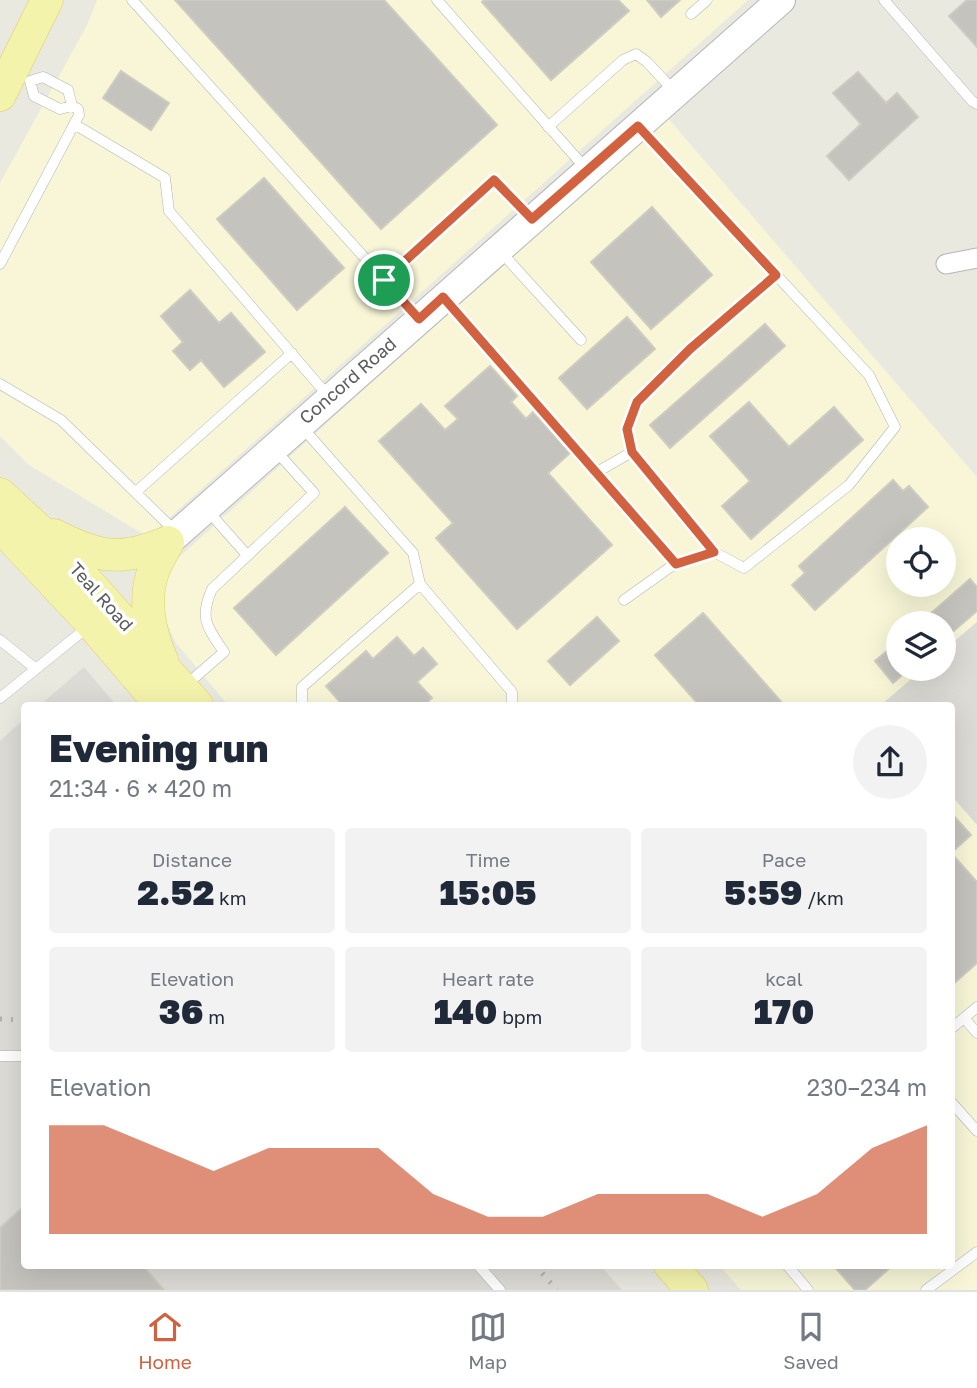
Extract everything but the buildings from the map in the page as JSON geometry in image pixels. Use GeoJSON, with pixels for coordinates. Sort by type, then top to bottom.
{"type":"FeatureCollection","features":[{"type":"Feature","properties":{"kind":"main road"},"geometry":{"type":"LineString","coordinates":[[14,83],[47,0]]}},
{"type":"Feature","properties":{"kind":"main road","name":"Teal Road"},"geometry":{"type":"LineString","coordinates":[[0,494],[37,526],[176,692]]}},
{"type":"Feature","properties":{"kind":"main road","name":"Teal Road"},"geometry":{"type":"LineString","coordinates":[[0,526],[92,624],[176,692]]}},
{"type":"Feature","properties":{"kind":"main road"},"geometry":{"type":"LineString","coordinates":[[37,526],[95,553],[125,555],[144,552],[173,538]]}},
{"type":"Feature","properties":{"kind":"main road"},"geometry":{"type":"LineString","coordinates":[[173,538],[153,571],[148,604],[154,642],[176,692]]}},
{"type":"Feature","properties":{"kind":"street","name":"Concord Road"},"geometry":{"type":"LineString","coordinates":[[173,538],[781,0]]}},
{"type":"Feature","properties":{"kind":"street"},"geometry":{"type":"LineString","coordinates":[[946,264],[977,258]]}},
{"type":"Feature","properties":{"kind":"lane"},"geometry":{"type":"LineString","coordinates":[[132,0],[419,319]]}},
{"type":"Feature","properties":{"kind":"lane"},"geometry":{"type":"LineString","coordinates":[[437,0],[587,170]]}},
{"type":"Feature","properties":{"kind":"lane"},"geometry":{"type":"LineString","coordinates":[[691,14],[707,0]]}},
{"type":"Feature","properties":{"kind":"lane"},"geometry":{"type":"LineString","coordinates":[[884,0],[977,104]]}},
{"type":"Feature","properties":{"kind":"lane"},"geometry":{"type":"LineString","coordinates":[[548,127],[624,60],[636,54],[647,62],[675,93]]}},
{"type":"Feature","properties":{"kind":"lane"},"geometry":{"type":"LineString","coordinates":[[14,83],[43,78],[68,90],[72,106]]}},
{"type":"Feature","properties":{"kind":"lane"},"geometry":{"type":"LineString","coordinates":[[0,264],[79,114],[78,109],[72,106],[60,109],[14,83]]}},
{"type":"Feature","properties":{"kind":"lane"},"geometry":{"type":"LineString","coordinates":[[74,124],[165,178],[169,211],[330,397]]}},
{"type":"Feature","properties":{"kind":"lane"},"geometry":{"type":"LineString","coordinates":[[638,126],[869,375],[895,427],[849,485],[744,568],[714,552],[632,452],[627,429],[637,402],[690,349],[776,275]]}},
{"type":"Feature","properties":{"kind":"lane"},"geometry":{"type":"LineString","coordinates":[[384,280],[494,180],[532,219]]}},
{"type":"Feature","properties":{"kind":"lane"},"geometry":{"type":"LineString","coordinates":[[498,249],[581,340]]}},
{"type":"Feature","properties":{"kind":"lane"},"geometry":{"type":"LineString","coordinates":[[443,297],[676,564]]}},
{"type":"Feature","properties":{"kind":"lane"},"geometry":{"type":"LineString","coordinates":[[137,491],[292,353]]}},
{"type":"Feature","properties":{"kind":"lane"},"geometry":{"type":"LineString","coordinates":[[0,384],[61,420],[137,491],[173,538]]}},
{"type":"Feature","properties":{"kind":"lane"},"geometry":{"type":"LineString","coordinates":[[300,424],[413,553],[420,584],[512,692],[512,702]]}},
{"type":"Feature","properties":{"kind":"lane"},"geometry":{"type":"LineString","coordinates":[[176,692],[224,652],[208,629],[204,608],[212,589],[314,492],[273,448]]}},
{"type":"Feature","properties":{"kind":"lane"},"geometry":{"type":"LineString","coordinates":[[597,472],[632,452]]}},
{"type":"Feature","properties":{"kind":"lane"},"geometry":{"type":"LineString","coordinates":[[205,509],[247,555]]}},
{"type":"Feature","properties":{"kind":"lane"},"geometry":{"type":"LineString","coordinates":[[624,600],[676,564],[714,552]]}},
{"type":"Feature","properties":{"kind":"lane"},"geometry":{"type":"LineString","coordinates":[[302,702],[302,687],[420,584]]}},
{"type":"Feature","properties":{"kind":"lane"},"geometry":{"type":"LineString","coordinates":[[0,698],[92,624]]}},
{"type":"Feature","properties":{"kind":"lane"},"geometry":{"type":"LineString","coordinates":[[1,642],[36,669]]}},
{"type":"Feature","properties":{"kind":"lane"},"geometry":{"type":"LineString","coordinates":[[955,1026],[977,1007]]}},
{"type":"Feature","properties":{"kind":"lane"},"geometry":{"type":"LineString","coordinates":[[964,1018],[977,1033]]}},
{"type":"Feature","properties":{"kind":"lane"},"geometry":{"type":"LineString","coordinates":[[0,1056],[21,1056]]}},
{"type":"Feature","properties":{"kind":"lane"},"geometry":{"type":"LineString","coordinates":[[955,1106],[977,1131]]}},
{"type":"Feature","properties":{"kind":"lane"},"geometry":{"type":"LineString","coordinates":[[955,1268],[977,1252]]}},
{"type":"Feature","properties":{"kind":"lane"},"geometry":{"type":"LineString","coordinates":[[482,1269],[500,1290]]}},
{"type":"Feature","properties":{"kind":"lane"},"geometry":{"type":"LineString","coordinates":[[790,1269],[808,1290]]}},
{"type":"Feature","properties":{"kind":"lane"},"geometry":{"type":"LineString","coordinates":[[926,1290],[954,1269]]}},
{"type":"Feature","properties":{"kind":"shaded area"},"geometry":{"type":"Polygon","coordinates":[[[97,0],[748,0],[148,537],[29,465],[0,436],[0,183],[87,25],[97,0]]]}},
{"type":"Feature","properties":{"kind":"shaded area"},"geometry":{"type":"Polygon","coordinates":[[[666,116],[977,477],[977,622],[956,640],[956,611],[886,611],[886,681],[909,681],[884,702],[225,702],[176,643],[157,602],[176,560],[666,116]]]}},
{"type":"Feature","properties":{"kind":"shaded area"},"geometry":{"type":"Polygon","coordinates":[[[977,622],[977,825],[955,799],[955,702],[884,702],[909,681],[956,681],[956,640],[977,622]]]}},
{"type":"Feature","properties":{"kind":"shaded area"},"geometry":{"type":"Polygon","coordinates":[[[84,667],[113,702],[43,702],[84,667]]]}},
{"type":"Feature","properties":{"kind":"shaded area"},"geometry":{"type":"Polygon","coordinates":[[[21,722],[21,1269],[604,1269],[622,1290],[0,1290],[0,741],[21,722]]]}},
{"type":"Feature","properties":{"kind":"shaded area"},"geometry":{"type":"Polygon","coordinates":[[[955,799],[977,825],[977,1290],[741,1290],[723,1269],[955,1269],[955,799]]]}},
{"type":"Feature","properties":{"kind":"railway"},"geometry":{"type":"LineString","coordinates":[[0,1019],[21,1020]]}},
{"type":"Feature","properties":{"kind":"railway"},"geometry":{"type":"LineString","coordinates":[[539,1269],[557,1290]]}},
{"type":"Feature","properties":{"kind":"route"},"geometry":{"type":"LineString","coordinates":[[638,126],[776,275],[690,349],[637,402],[627,429],[632,452],[714,552],[676,564],[443,297],[419,319],[384,280],[494,180],[532,219],[638,126]]}}]}
